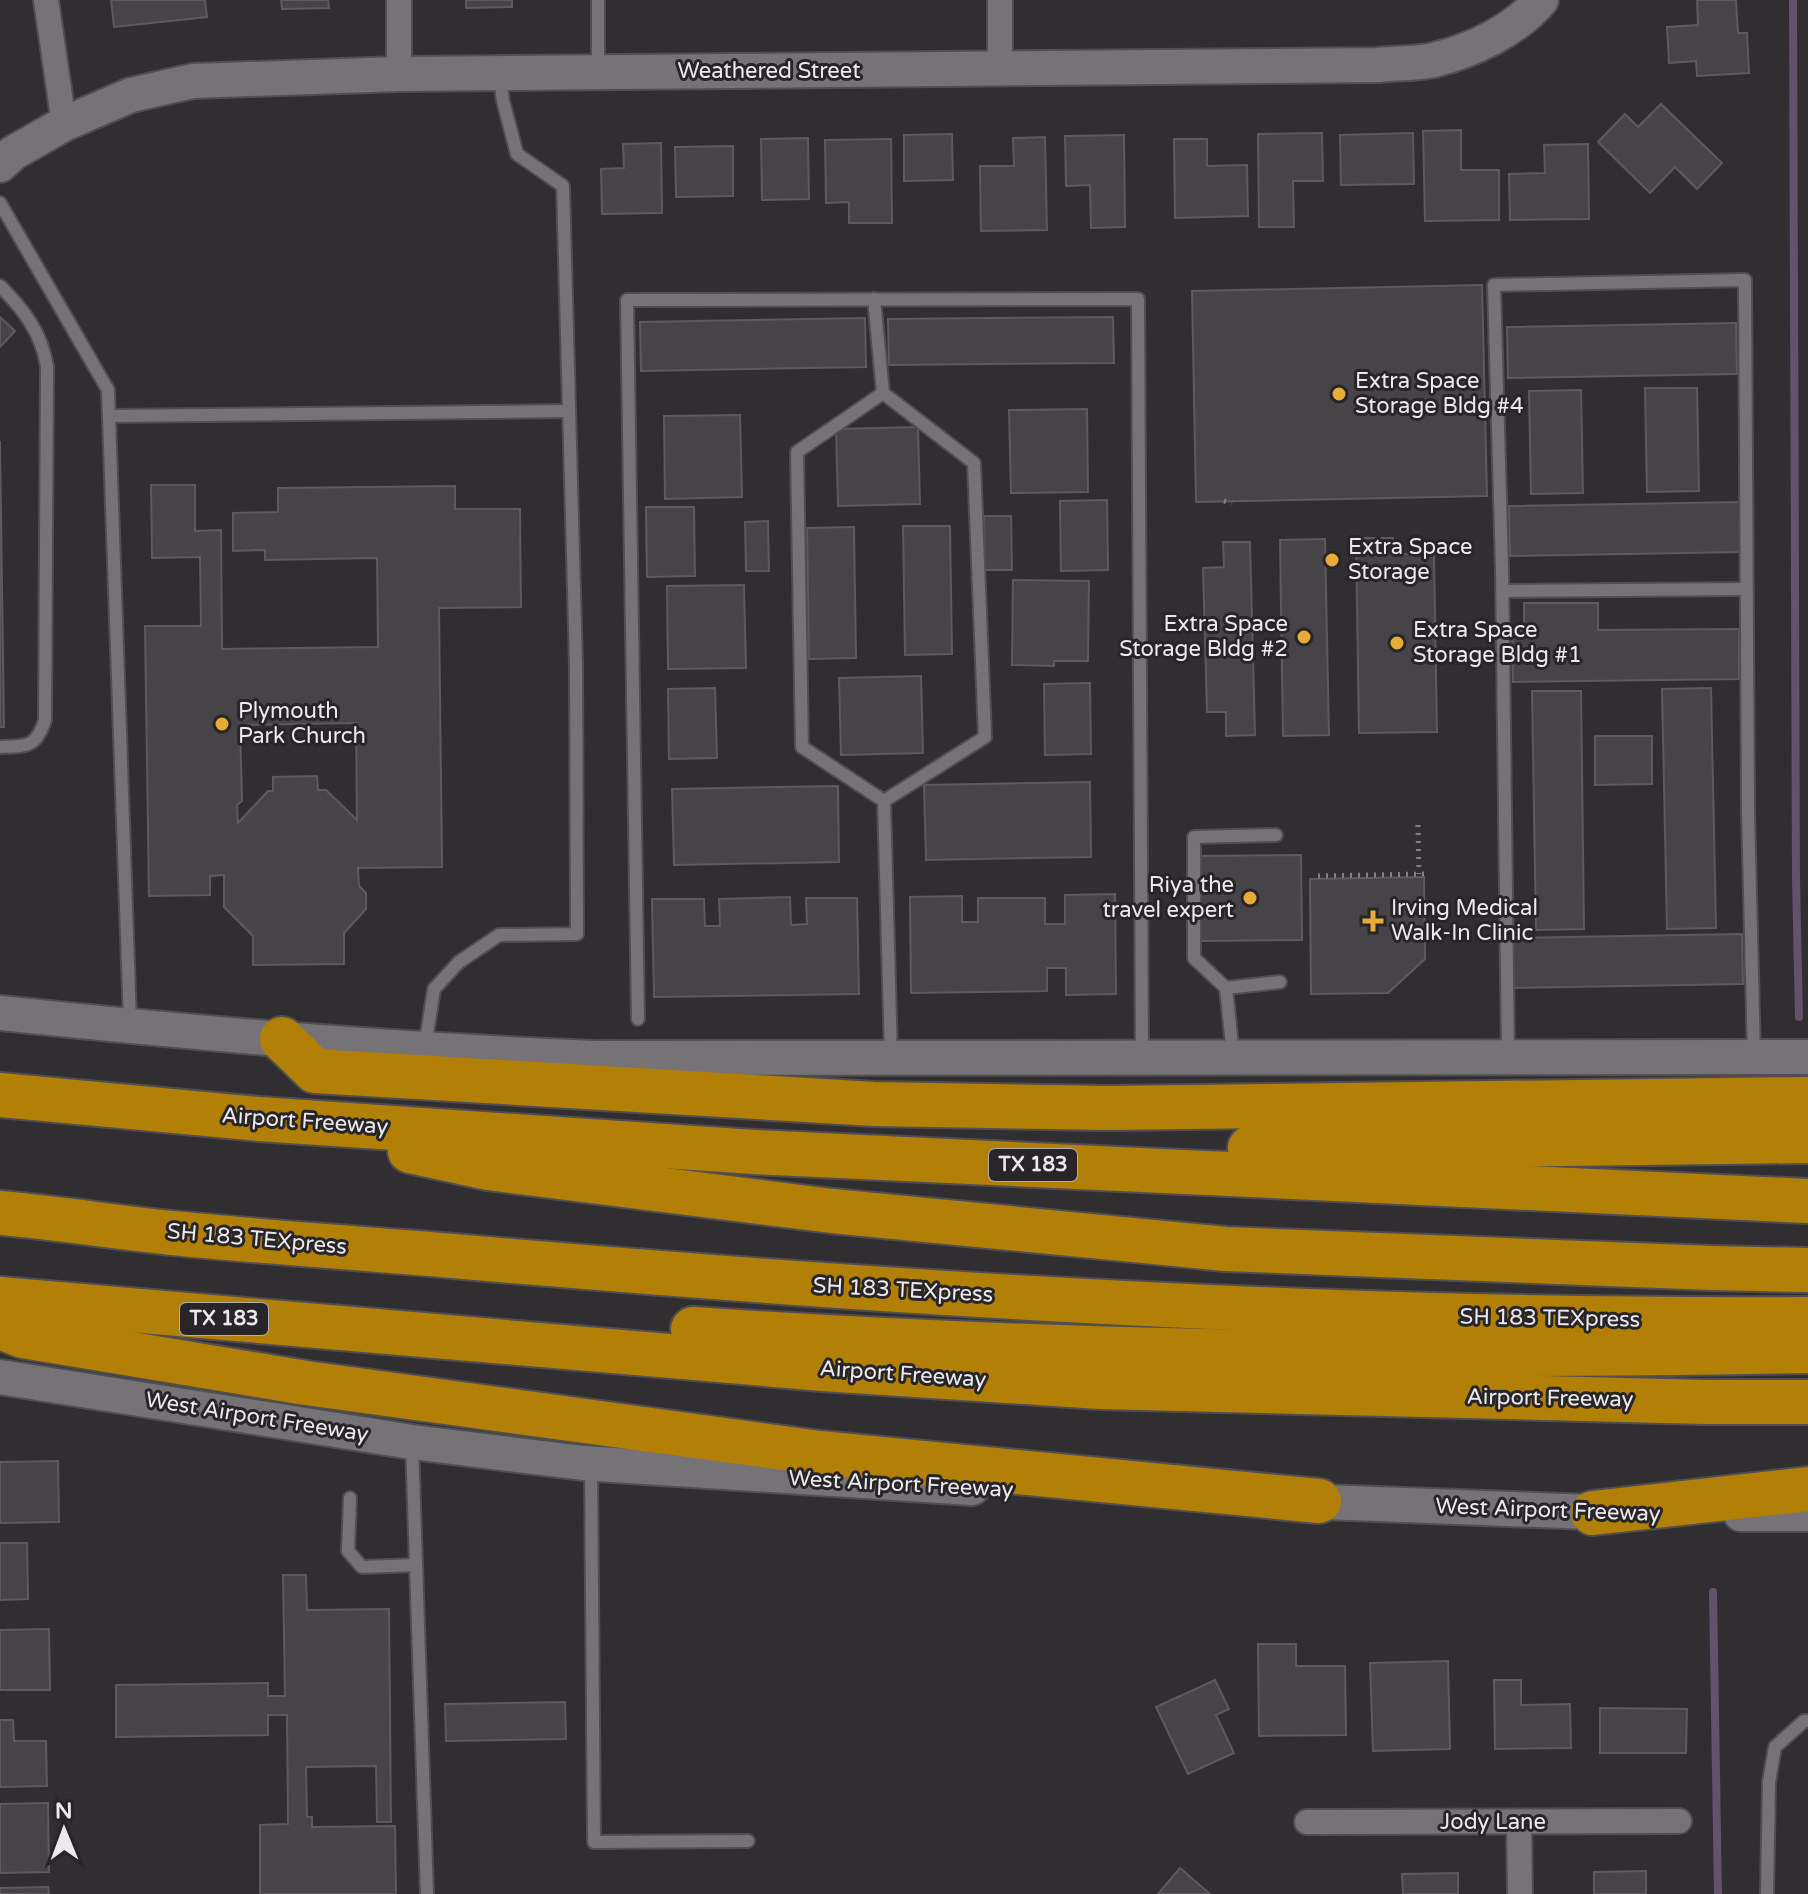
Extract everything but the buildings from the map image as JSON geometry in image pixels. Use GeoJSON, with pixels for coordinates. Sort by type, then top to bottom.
{"type":"FeatureCollection","features":[{"type":"Feature","properties":{"kind":"highway"},"geometry":{"type":"LineString","coordinates":[[282,1039],[315,1071],[874,1104],[1107,1108],[1808,1099]]}},
{"type":"Feature","properties":{"kind":"highway","name":"Airport Freeway"},"geometry":{"type":"LineString","coordinates":[[0,1095],[259,1119],[754,1152],[1808,1201]]}},
{"type":"Feature","properties":{"kind":"highway"},"geometry":{"type":"LineString","coordinates":[[259,1119],[488,1168],[832,1211],[1226,1249],[1808,1270]]}},
{"type":"Feature","properties":{"kind":"highway"},"geometry":{"type":"LineString","coordinates":[[1079,1167],[1150,1149],[1808,1141]]}},
{"type":"Feature","properties":{"kind":"highway","name":"SH 183 TEXpress"},"geometry":{"type":"LineString","coordinates":[[0,1188],[622,1245],[926,1265],[1242,1282],[1808,1296]]}},
{"type":"Feature","properties":{"kind":"highway","name":"SH 183 TEXpress"},"geometry":{"type":"LineString","coordinates":[[0,1213],[169,1232],[853,1287],[1444,1315],[1648,1320],[1808,1319]]}},
{"type":"Feature","properties":{"kind":"highway","name":"Airport Freeway"},"geometry":{"type":"LineString","coordinates":[[0,1299],[823,1369],[1100,1387],[1808,1402]]}},
{"type":"Feature","properties":{"kind":"highway"},"geometry":{"type":"LineString","coordinates":[[448,1338],[580,1321],[1057,1347],[1286,1353],[1585,1355],[1808,1351]]}},
{"type":"Feature","properties":{"kind":"highway"},"geometry":{"type":"LineString","coordinates":[[0,1327],[23,1336],[306,1383],[820,1453],[1319,1501]]}},
{"type":"Feature","properties":{"kind":"highway"},"geometry":{"type":"LineString","coordinates":[[1593,1513],[1808,1489]]}},
{"type":"Feature","properties":{"kind":"main road","name":"Weathered Street"},"geometry":{"type":"LineString","coordinates":[[0,165],[13,153],[64,124],[131,95],[193,81],[399,74],[1364,65],[1432,61],[1488,41],[1533,10],[1541,0]]}},
{"type":"Feature","properties":{"kind":"main road"},"geometry":{"type":"LineString","coordinates":[[0,1013],[424,1051],[595,1058],[1142,1059],[1457,1054],[1509,1058],[1808,1057]]}},
{"type":"Feature","properties":{"kind":"main road","name":"West Airport Freeway"},"geometry":{"type":"LineString","coordinates":[[0,1377],[412,1442],[591,1464],[1180,1498],[1593,1513],[1808,1514]]}},
{"type":"Feature","properties":{"kind":"street"},"geometry":{"type":"LineString","coordinates":[[46,0],[64,124]]}},
{"type":"Feature","properties":{"kind":"street"},"geometry":{"type":"LineString","coordinates":[[399,0],[399,74]]}},
{"type":"Feature","properties":{"kind":"street"},"geometry":{"type":"LineString","coordinates":[[1000,0],[1000,69]]}},
{"type":"Feature","properties":{"kind":"street","name":"Jody Lane"},"geometry":{"type":"LineString","coordinates":[[1307,1822],[1679,1821]]}},
{"type":"Feature","properties":{"kind":"street"},"geometry":{"type":"LineString","coordinates":[[1519,1822],[1520,1894]]}},
{"type":"Feature","properties":{"kind":"lane"},"geometry":{"type":"LineString","coordinates":[[598,0],[598,72]]}},
{"type":"Feature","properties":{"kind":"lane"},"geometry":{"type":"LineString","coordinates":[[424,1051],[434,989],[459,962],[499,935],[577,934],[576,665],[563,186],[517,154],[499,74]]}},
{"type":"Feature","properties":{"kind":"lane"},"geometry":{"type":"LineString","coordinates":[[0,203],[108,390],[131,1027]]}},
{"type":"Feature","properties":{"kind":"lane"},"geometry":{"type":"LineString","coordinates":[[1509,1058],[1494,285],[1745,280],[1746,589],[1754,1057]]}},
{"type":"Feature","properties":{"kind":"lane"},"geometry":{"type":"LineString","coordinates":[[0,286],[25,311],[38,333],[47,366],[45,720],[32,744],[0,747]]}},
{"type":"Feature","properties":{"kind":"lane"},"geometry":{"type":"LineString","coordinates":[[874,299],[883,393],[974,463],[985,737],[884,801]]}},
{"type":"Feature","properties":{"kind":"lane"},"geometry":{"type":"LineString","coordinates":[[638,1019],[627,300],[1138,299],[1142,1059]]}},
{"type":"Feature","properties":{"kind":"lane"},"geometry":{"type":"LineString","coordinates":[[883,393],[797,452],[802,747],[884,801]]}},
{"type":"Feature","properties":{"kind":"lane"},"geometry":{"type":"LineString","coordinates":[[109,416],[569,411]]}},
{"type":"Feature","properties":{"kind":"lane"},"geometry":{"type":"LineString","coordinates":[[1502,591],[1746,589]]}},
{"type":"Feature","properties":{"kind":"lane"},"geometry":{"type":"LineString","coordinates":[[884,801],[891,1059]]}},
{"type":"Feature","properties":{"kind":"lane"},"geometry":{"type":"LineString","coordinates":[[1233,1058],[1226,988],[1194,958],[1194,837],[1276,835]]}},
{"type":"Feature","properties":{"kind":"lane"},"geometry":{"type":"LineString","coordinates":[[1226,988],[1280,982]]}},
{"type":"Feature","properties":{"kind":"lane"},"geometry":{"type":"LineString","coordinates":[[412,1442],[427,1894]]}},
{"type":"Feature","properties":{"kind":"lane"},"geometry":{"type":"LineString","coordinates":[[591,1464],[594,1842],[748,1841]]}},
{"type":"Feature","properties":{"kind":"lane"},"geometry":{"type":"LineString","coordinates":[[350,1498],[348,1551],[362,1567],[416,1565]]}},
{"type":"Feature","properties":{"kind":"lane"},"geometry":{"type":"LineString","coordinates":[[1767,1894],[1769,1782],[1775,1747],[1804,1721],[1808,1721]]}},
{"type":"Feature","properties":{"kind":"path"},"geometry":{"type":"LineString","coordinates":[[1224,501],[1232,503]]}},
{"type":"Feature","properties":{"kind":"path"},"geometry":{"type":"LineString","coordinates":[[1318,876],[1422,874],[1418,825]]}},
{"type":"Feature","properties":{"kind":"waterway"},"geometry":{"type":"LineString","coordinates":[[1793,0],[1799,1017]]}},
{"type":"Feature","properties":{"kind":"waterway"},"geometry":{"type":"LineString","coordinates":[[1713,1592],[1718,1894]]}},
{"type":"Feature","properties":{"kind":"place","name":"Extra Space Storage Bldg #4"},"geometry":{"type":"Point","coordinates":[1339,394]}},
{"type":"Feature","properties":{"kind":"place","name":"Extra Space Storage"},"geometry":{"type":"Point","coordinates":[1332,560]}},
{"type":"Feature","properties":{"kind":"place","name":"Extra Space Storage Bldg #2"},"geometry":{"type":"Point","coordinates":[1304,637]}},
{"type":"Feature","properties":{"kind":"place","name":"Extra Space Storage Bldg #1"},"geometry":{"type":"Point","coordinates":[1397,643]}},
{"type":"Feature","properties":{"kind":"place","name":"Plymouth Park Church"},"geometry":{"type":"Point","coordinates":[222,724]}},
{"type":"Feature","properties":{"kind":"place","name":"Riya the travel expert"},"geometry":{"type":"Point","coordinates":[1250,898]}},
{"type":"Feature","properties":{"kind":"place","name":"Irving Medical Walk-In Clinic"},"geometry":{"type":"Point","coordinates":[1373,921]}}]}
